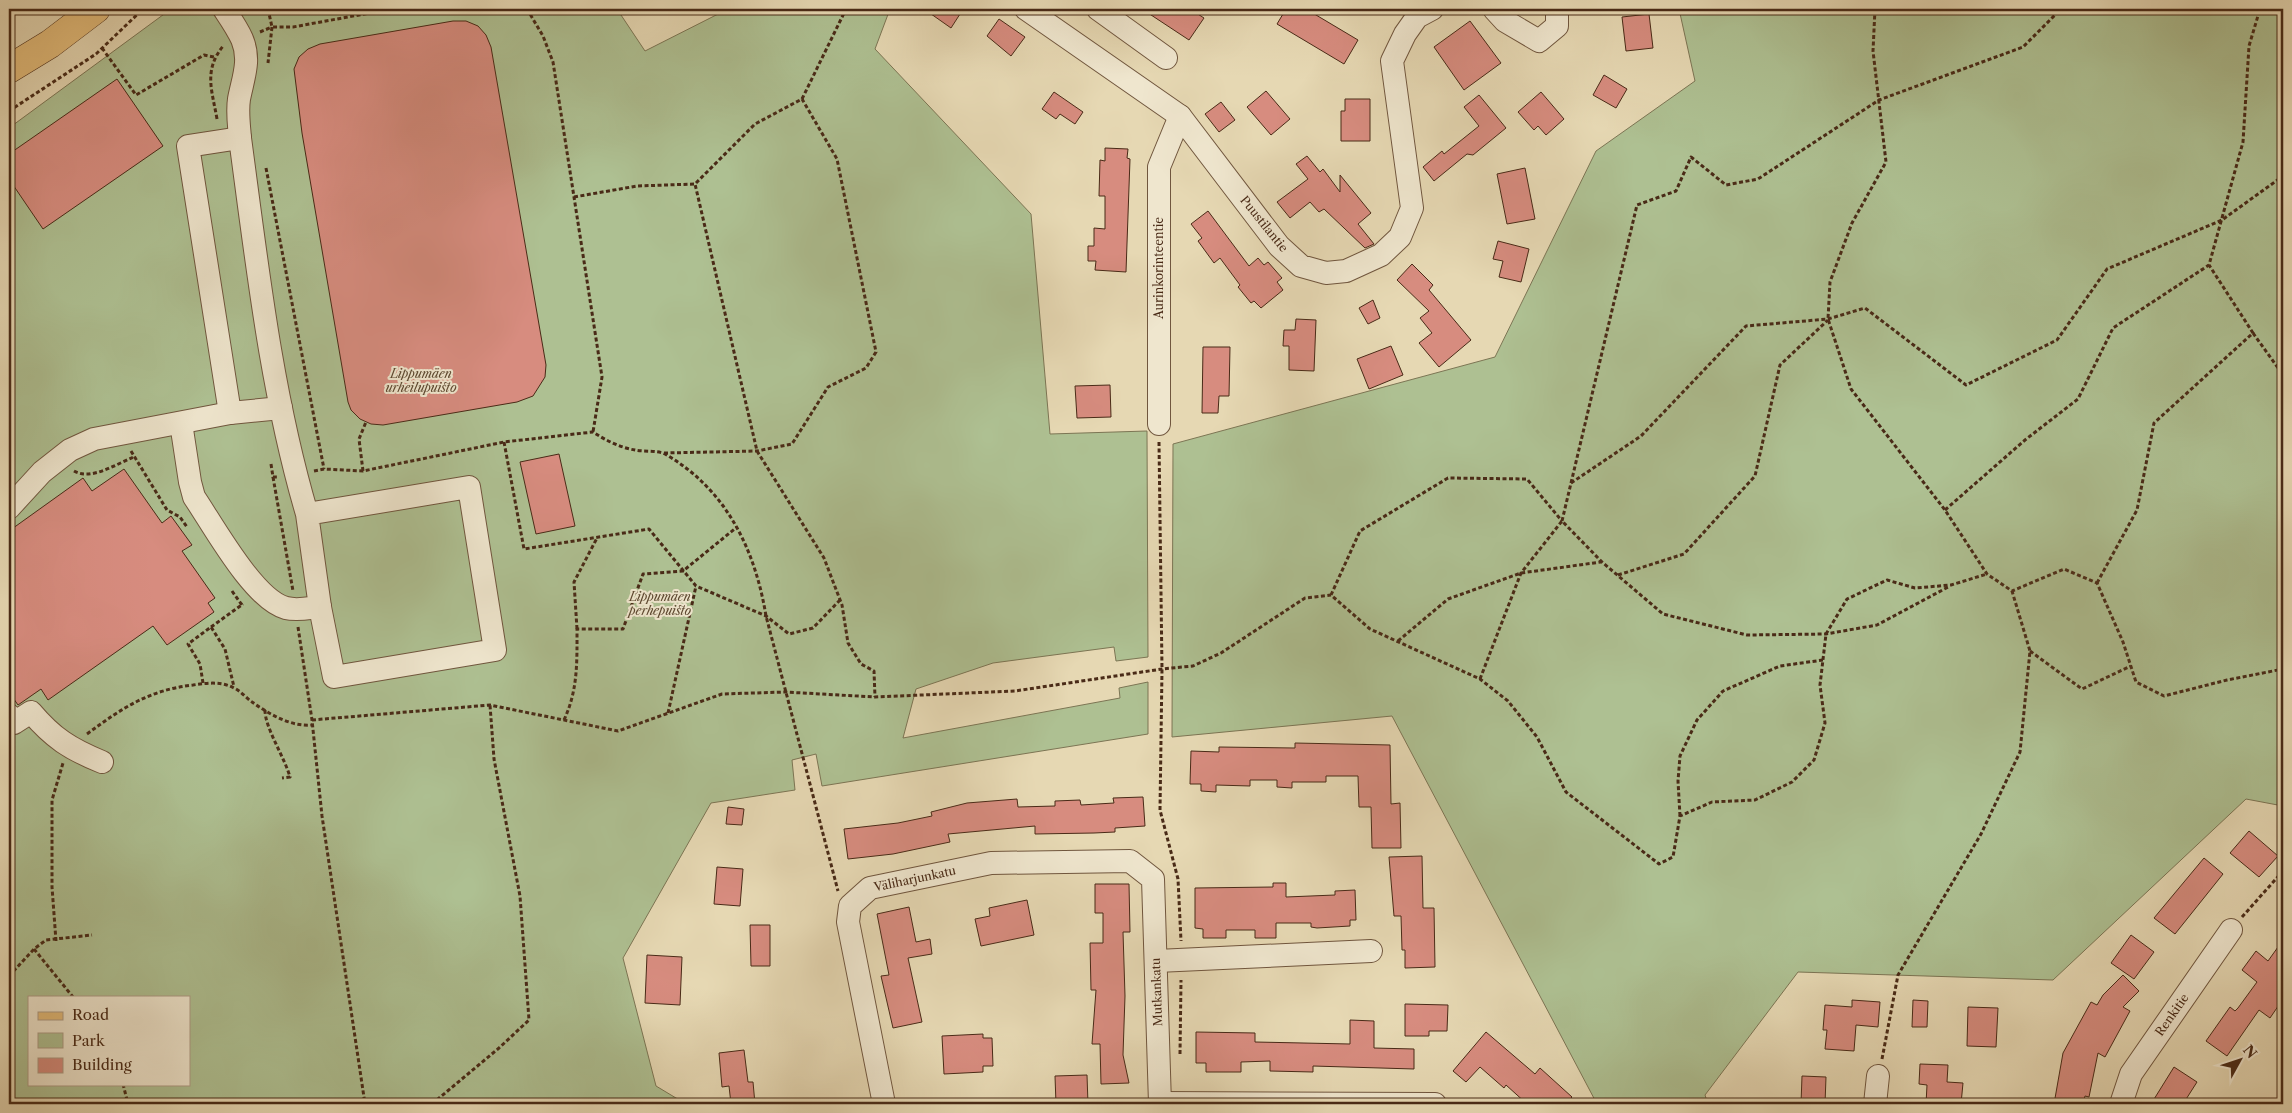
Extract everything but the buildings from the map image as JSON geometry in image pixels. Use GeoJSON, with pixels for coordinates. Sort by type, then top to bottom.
{"type":"FeatureCollection","features":[{"type":"Feature","properties":{"kind":"main road"},"geometry":{"type":"LineString","coordinates":[[9,69],[50,44],[96,9]]}},
{"type":"Feature","properties":{"kind":"street"},"geometry":{"type":"LineString","coordinates":[[224,9],[242,39],[246,56],[246,73],[239,99],[240,138],[262,293],[281,408],[307,514],[320,607],[334,676],[495,650],[469,487],[307,514]]}},
{"type":"Feature","properties":{"kind":"street","name":"Puustilantie"},"geometry":{"type":"LineString","coordinates":[[1026,9],[1180,116],[1279,246],[1301,266],[1326,273],[1346,271],[1381,255],[1400,237],[1412,208],[1392,61],[1404,34],[1417,16],[1432,9]]}},
{"type":"Feature","properties":{"kind":"street"},"geometry":{"type":"LineString","coordinates":[[1098,9],[1166,58]]}},
{"type":"Feature","properties":{"kind":"street"},"geometry":{"type":"LineString","coordinates":[[1494,9],[1505,22],[1539,41],[1557,26],[1557,9]]}},
{"type":"Feature","properties":{"kind":"street","name":"Aurinkorinteentie"},"geometry":{"type":"LineString","coordinates":[[1159,424],[1160,167],[1180,116]]}},
{"type":"Feature","properties":{"kind":"street"},"geometry":{"type":"LineString","coordinates":[[230,413],[188,146],[240,138]]}},
{"type":"Feature","properties":{"kind":"street"},"geometry":{"type":"LineString","coordinates":[[9,508],[42,472],[63,456],[94,438],[230,413],[281,408]]}},
{"type":"Feature","properties":{"kind":"street"},"geometry":{"type":"LineString","coordinates":[[181,423],[188,475],[194,496],[256,588],[271,602],[296,610],[320,607]]}},
{"type":"Feature","properties":{"kind":"street"},"geometry":{"type":"LineString","coordinates":[[9,715],[14,723],[31,712],[49,733],[71,749],[102,762]]}},
{"type":"Feature","properties":{"kind":"street","name":"Väliharjunkatu"},"geometry":{"type":"LineString","coordinates":[[850,906],[870,888],[991,864],[1130,861],[1153,879]]}},
{"type":"Feature","properties":{"kind":"street","name":"Mutkankatu"},"geometry":{"type":"LineString","coordinates":[[1153,879],[1160,1104]]}},
{"type":"Feature","properties":{"kind":"street"},"geometry":{"type":"LineString","coordinates":[[850,906],[848,922],[884,1104]]}},
{"type":"Feature","properties":{"kind":"street","name":"Renkitie"},"geometry":{"type":"LineString","coordinates":[[2121,1104],[2131,1074],[2234,925]]}},
{"type":"Feature","properties":{"kind":"street"},"geometry":{"type":"LineString","coordinates":[[1157,961],[1371,951]]}},
{"type":"Feature","properties":{"kind":"street"},"geometry":{"type":"LineString","coordinates":[[1875,1104],[1878,1076]]}},
{"type":"Feature","properties":{"kind":"street"},"geometry":{"type":"LineString","coordinates":[[1160,1104],[1435,1104]]}},
{"type":"Feature","properties":{"kind":"path"},"geometry":{"type":"LineString","coordinates":[[9,110],[102,48],[143,9]]}},
{"type":"Feature","properties":{"kind":"path"},"geometry":{"type":"LineString","coordinates":[[268,9],[272,27],[293,27],[392,9]]}},
{"type":"Feature","properties":{"kind":"path"},"geometry":{"type":"LineString","coordinates":[[527,9],[543,36],[552,62],[574,197],[602,377],[593,432]]}},
{"type":"Feature","properties":{"kind":"path"},"geometry":{"type":"LineString","coordinates":[[574,197],[637,186],[695,184],[756,124],[802,99],[846,9]]}},
{"type":"Feature","properties":{"kind":"path"},"geometry":{"type":"LineString","coordinates":[[1875,9],[1873,51],[1886,162],[1852,223],[1830,282],[1828,319],[1852,389],[1945,510],[1987,574],[2012,591],[2030,651],[2020,752],[1981,834],[1898,975],[1878,1076]]}},
{"type":"Feature","properties":{"kind":"path"},"geometry":{"type":"LineString","coordinates":[[1480,679],[1521,573],[1562,521],[1636,205],[1676,191],[1691,157],[1726,184],[1758,179],[1879,100],[2023,47],[2062,9]]}},
{"type":"Feature","properties":{"kind":"path"},"geometry":{"type":"LineString","coordinates":[[1945,510],[2025,440],[2078,399],[2113,328],[2209,265],[2243,142],[2249,46],[2260,9]]}},
{"type":"Feature","properties":{"kind":"path"},"geometry":{"type":"LineString","coordinates":[[102,48],[136,95],[204,55],[214,57]]}},
{"type":"Feature","properties":{"kind":"path"},"geometry":{"type":"LineString","coordinates":[[265,164],[324,469],[363,471],[504,442],[593,432],[603,439],[632,450],[663,453],[757,452],[792,444],[828,387],[866,368],[876,352],[837,159],[802,99]]}},
{"type":"Feature","properties":{"kind":"path"},"geometry":{"type":"LineString","coordinates":[[1571,483],[1641,436],[1746,326],[1828,319],[1865,308],[1966,385],[2057,340],[2106,269],[2222,220],[2283,176]]}},
{"type":"Feature","properties":{"kind":"path"},"geometry":{"type":"LineString","coordinates":[[695,184],[757,452],[824,558],[840,600],[848,643],[861,664],[874,671],[875,698]]}},
{"type":"Feature","properties":{"kind":"path"},"geometry":{"type":"LineString","coordinates":[[2209,265],[2283,375]]}},
{"type":"Feature","properties":{"kind":"path"},"geometry":{"type":"LineString","coordinates":[[1618,575],[1684,554],[1755,476],[1780,365],[1828,319]]}},
{"type":"Feature","properties":{"kind":"path"},"geometry":{"type":"LineString","coordinates":[[2097,583],[2137,510],[2154,423],[2253,333]]}},
{"type":"Feature","properties":{"kind":"path"},"geometry":{"type":"LineString","coordinates":[[363,471],[359,439],[366,422]]}},
{"type":"Feature","properties":{"kind":"path"},"geometry":{"type":"LineString","coordinates":[[1159,424],[1162,669],[1160,810],[1178,879],[1182,960],[1180,1055]]}},
{"type":"Feature","properties":{"kind":"path"},"geometry":{"type":"LineString","coordinates":[[124,434],[134,458],[167,510],[180,517],[191,533]]}},
{"type":"Feature","properties":{"kind":"path"},"geometry":{"type":"LineString","coordinates":[[504,442],[524,549],[649,529],[696,586],[766,616],[789,634],[812,628],[840,600]]}},
{"type":"Feature","properties":{"kind":"path"},"geometry":{"type":"LineString","coordinates":[[663,453],[698,478],[715,496],[737,527],[748,547],[760,582],[766,616],[838,892],[850,906]]}},
{"type":"Feature","properties":{"kind":"path"},"geometry":{"type":"LineString","coordinates":[[63,456],[74,471],[81,475],[90,474],[134,458]]}},
{"type":"Feature","properties":{"kind":"path"},"geometry":{"type":"LineString","coordinates":[[273,477],[296,610],[312,722],[322,816],[365,1104]]}},
{"type":"Feature","properties":{"kind":"path"},"geometry":{"type":"LineString","coordinates":[[1331,595],[1360,531],[1448,478],[1527,479],[1562,521],[1602,562],[1663,614],[1747,635],[1826,634],[1877,625],[1951,585],[1987,574]]}},
{"type":"Feature","properties":{"kind":"path"},"geometry":{"type":"LineString","coordinates":[[577,629],[623,629],[643,574],[684,571],[737,527]]}},
{"type":"Feature","properties":{"kind":"path"},"geometry":{"type":"LineString","coordinates":[[564,720],[573,700],[577,678],[577,629],[574,582],[598,538]]}},
{"type":"Feature","properties":{"kind":"path"},"geometry":{"type":"LineString","coordinates":[[1398,641],[1448,599],[1521,573],[1602,562]]}},
{"type":"Feature","properties":{"kind":"path"},"geometry":{"type":"LineString","coordinates":[[2012,591],[2064,569],[2097,583],[2123,642],[2136,682],[2164,696],[2227,680],[2283,669]]}},
{"type":"Feature","properties":{"kind":"path"},"geometry":{"type":"LineString","coordinates":[[1680,816],[1712,802],[1755,800],[1792,782],[1814,760],[1825,723],[1820,685],[1826,634],[1847,598],[1887,580],[1915,588],[1951,585]]}},
{"type":"Feature","properties":{"kind":"path"},"geometry":{"type":"LineString","coordinates":[[668,713],[696,586]]}},
{"type":"Feature","properties":{"kind":"path"},"geometry":{"type":"LineString","coordinates":[[230,589],[242,605]]}},
{"type":"Feature","properties":{"kind":"path"},"geometry":{"type":"LineString","coordinates":[[56,941],[52,887],[52,800],[66,754],[122,708],[144,697],[180,686],[215,682],[235,688],[265,710],[297,724],[490,704],[618,730],[722,694],[786,692],[875,698],[1015,691],[1193,666],[1221,652],[1305,598],[1331,595],[1370,629],[1480,679],[1508,701],[1537,737],[1566,792],[1659,864],[1672,857],[1680,816],[1678,782],[1680,756],[1697,720],[1723,692],[1780,666],[1824,660]]}},
{"type":"Feature","properties":{"kind":"path"},"geometry":{"type":"LineString","coordinates":[[203,683],[200,664],[188,644],[211,628],[224,649],[235,688]]}},
{"type":"Feature","properties":{"kind":"path"},"geometry":{"type":"LineString","coordinates":[[2030,651],[2082,689],[2131,666]]}},
{"type":"Feature","properties":{"kind":"path"},"geometry":{"type":"LineString","coordinates":[[432,1104],[499,1048],[529,1020],[520,896],[494,759],[490,704]]}},
{"type":"Feature","properties":{"kind":"path"},"geometry":{"type":"LineString","coordinates":[[265,710],[268,726],[285,760],[290,777],[282,778]]}},
{"type":"Feature","properties":{"kind":"path"},"geometry":{"type":"LineString","coordinates":[[2234,925],[2283,870]]}},
{"type":"Feature","properties":{"kind":"path"},"geometry":{"type":"LineString","coordinates":[[9,976],[34,949],[46,940],[56,941],[92,935]]}},
{"type":"Feature","properties":{"kind":"path"},"geometry":{"type":"LineString","coordinates":[[34,949],[72,996]]}},
{"type":"Feature","properties":{"kind":"path"},"geometry":{"type":"LineString","coordinates":[[124,1086],[128,1104]]}},
{"type":"Feature","properties":{"kind":"green space","name":"Lippumäen urheilupuisto"},"geometry":{"type":"Polygon","coordinates":[[[171,9],[617,9],[645,51],[728,9],[890,9],[875,49],[1031,214],[1050,434],[1147,431],[1148,657],[1116,661],[1114,647],[993,663],[916,689],[903,738],[1120,698],[1119,688],[1148,682],[1148,734],[822,786],[816,754],[792,760],[795,790],[711,803],[623,958],[656,1086],[686,1104],[9,1104],[9,128],[171,9]]]}},
{"type":"Feature","properties":{"kind":"green space"},"geometry":{"type":"Polygon","coordinates":[[[1679,9],[2283,9],[2283,806],[2246,799],[2053,980],[1798,972],[1705,1095],[1708,1104],[1597,1104],[1392,716],[1172,737],[1173,444],[1495,357],[1596,151],[1695,81],[1679,9]]]}},
{"type":"Feature","properties":{"kind":"park label","name":"Lippumäen perhepuisto"},"geometry":{"type":"Point","coordinates":[660,604]}}]}
